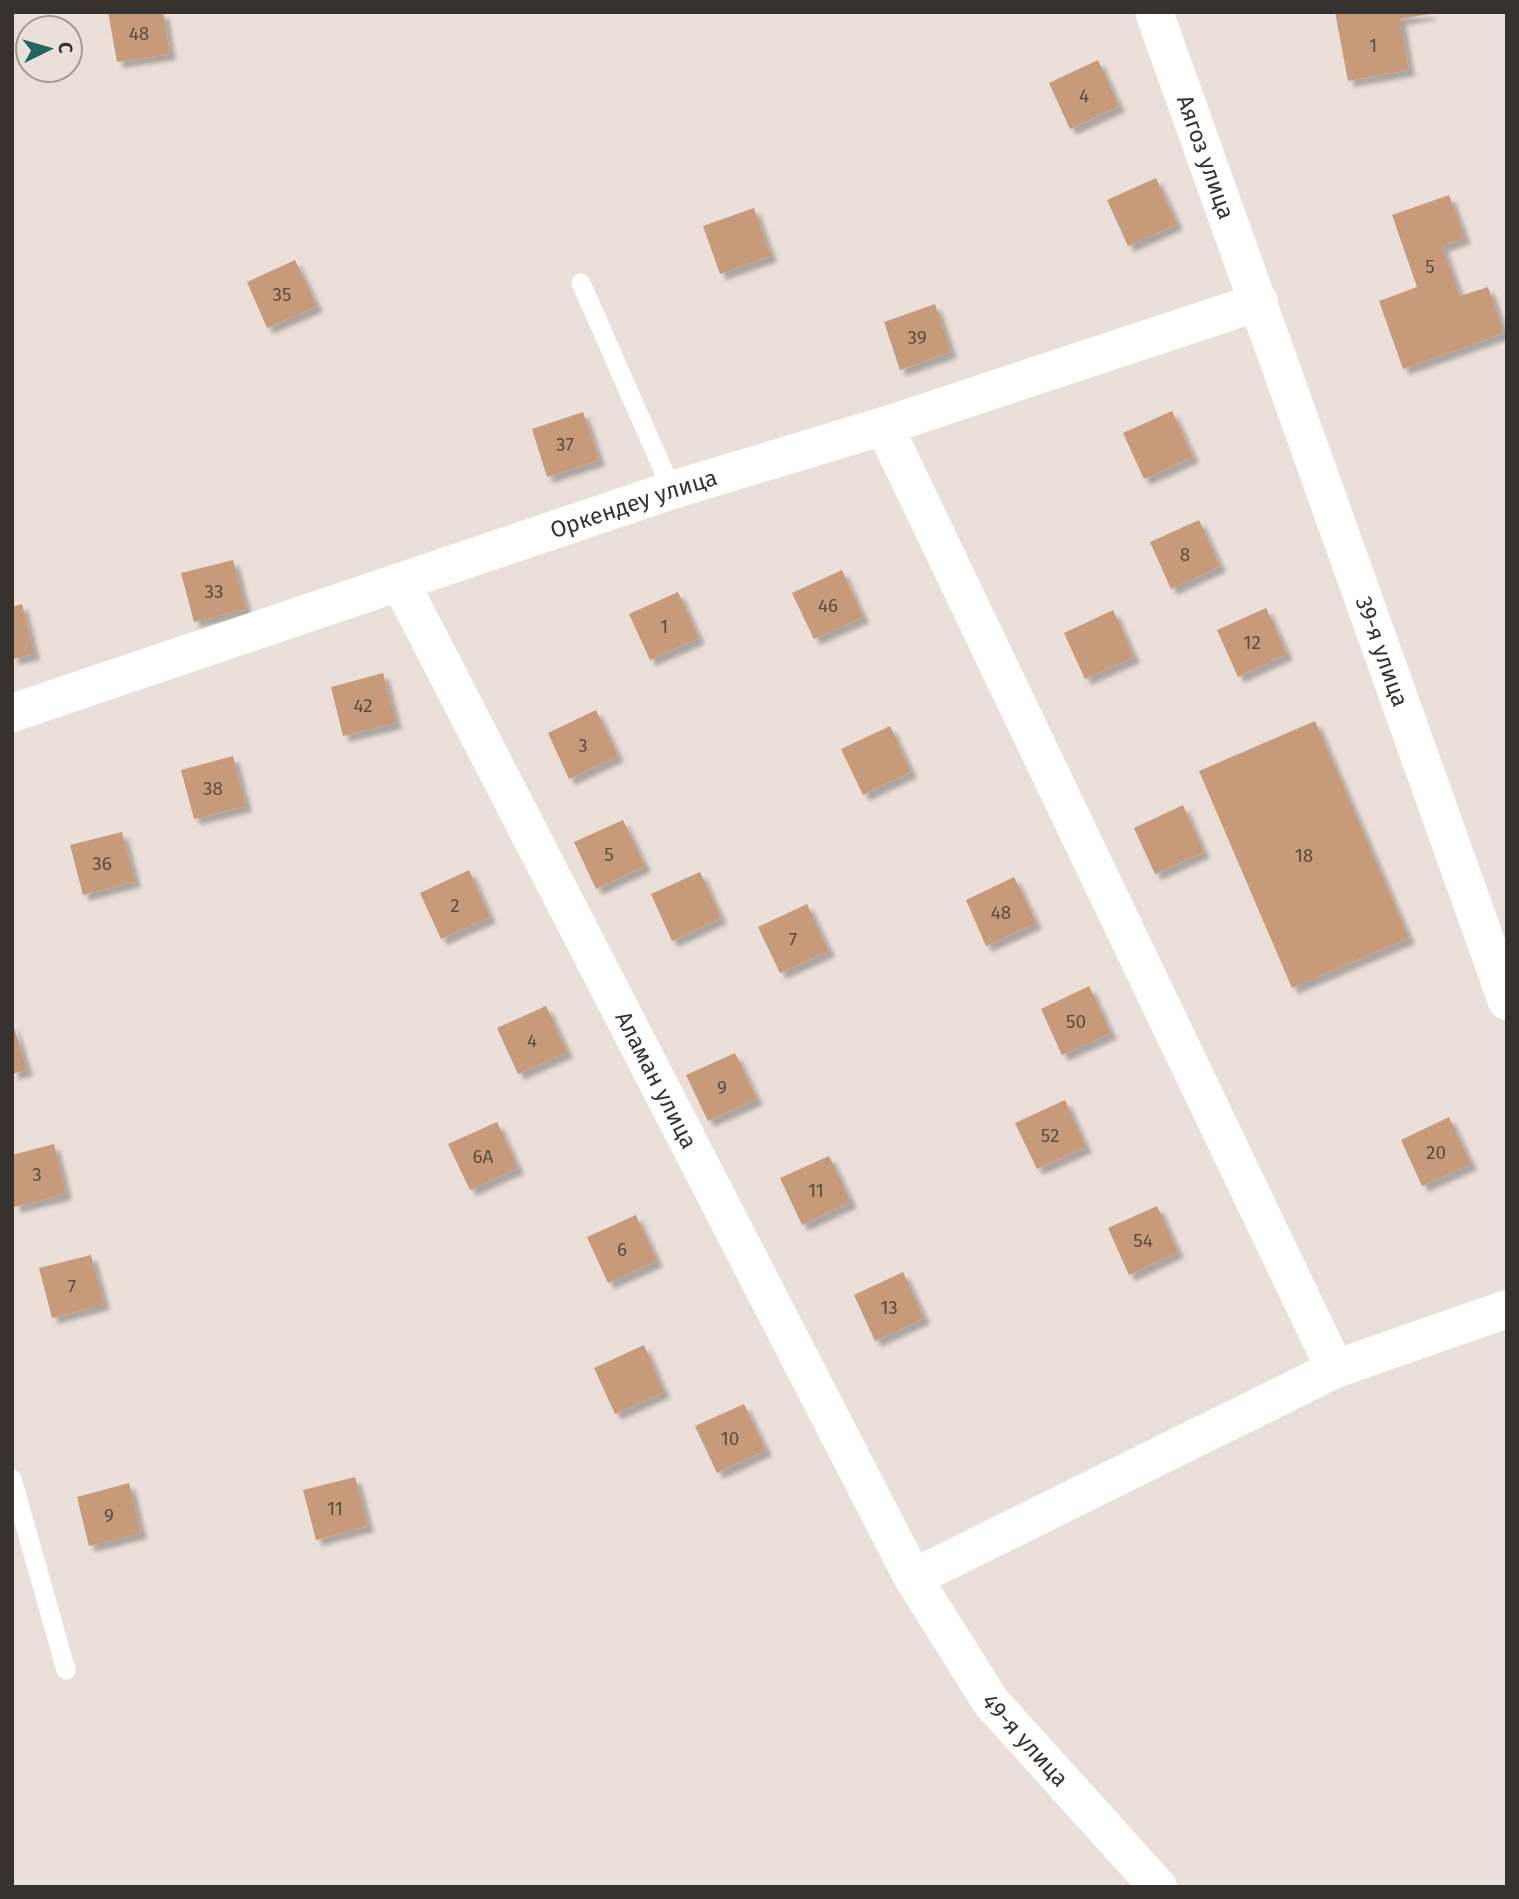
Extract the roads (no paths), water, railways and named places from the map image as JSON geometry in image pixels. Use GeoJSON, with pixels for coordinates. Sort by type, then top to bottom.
{"type":"FeatureCollection","features":[{"type":"Feature","properties":{"kind":"street","name":"Аягоз улица"},"geometry":{"type":"LineString","coordinates":[[1154,12],[1259,302]]}},
{"type":"Feature","properties":{"kind":"street","name":"Оркендеу улица"},"geometry":{"type":"LineString","coordinates":[[12,713],[672,490],[884,426],[1259,302]]}},
{"type":"Feature","properties":{"kind":"street","name":"39-я улица"},"geometry":{"type":"LineString","coordinates":[[1259,302],[1507,1001]]}},
{"type":"Feature","properties":{"kind":"street"},"geometry":{"type":"LineString","coordinates":[[884,426],[1335,1369]]}},
{"type":"Feature","properties":{"kind":"street","name":"Аламан улица"},"geometry":{"type":"LineString","coordinates":[[400,582],[913,1578]]}},
{"type":"Feature","properties":{"kind":"street"},"geometry":{"type":"LineString","coordinates":[[913,1578],[1335,1369],[1507,1309]]}},
{"type":"Feature","properties":{"kind":"street","name":"49-я улица"},"geometry":{"type":"LineString","coordinates":[[913,1578],[991,1702],[1158,1887]]}},
{"type":"Feature","properties":{"kind":"lane"},"geometry":{"type":"LineString","coordinates":[[581,283],[672,490]]}},
{"type":"Feature","properties":{"kind":"lane"},"geometry":{"type":"LineString","coordinates":[[12,1479],[66,1670]]}}]}
